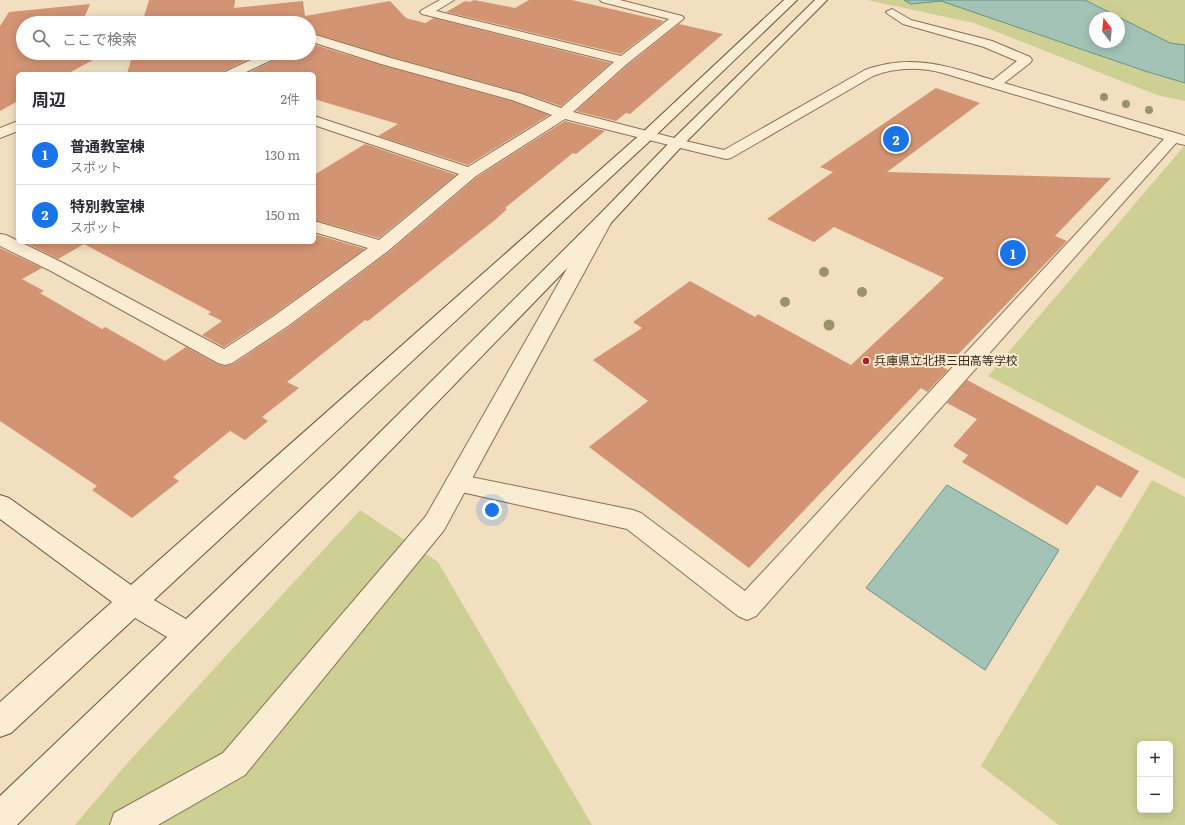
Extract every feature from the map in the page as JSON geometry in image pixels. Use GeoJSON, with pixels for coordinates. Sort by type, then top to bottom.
{"type":"FeatureCollection","features":[{"type":"Feature","properties":{"kind":"street"},"geometry":{"type":"LineString","coordinates":[[448,0],[426,12],[623,60]]}},
{"type":"Feature","properties":{"kind":"street"},"geometry":{"type":"LineString","coordinates":[[0,239],[57,267],[225,358],[281,321],[382,247],[470,173],[563,114],[623,60],[678,18],[606,0]]}},
{"type":"Feature","properties":{"kind":"street"},"geometry":{"type":"LineString","coordinates":[[0,722],[648,135],[791,0]]}},
{"type":"Feature","properties":{"kind":"street"},"geometry":{"type":"LineString","coordinates":[[0,819],[348,479],[678,143],[821,0]]}},
{"type":"Feature","properties":{"kind":"street"},"geometry":{"type":"LineString","coordinates":[[316,39],[386,61],[517,97],[563,114],[678,143]]}},
{"type":"Feature","properties":{"kind":"street"},"geometry":{"type":"LineString","coordinates":[[236,72],[261,60]]}},
{"type":"Feature","properties":{"kind":"street"},"geometry":{"type":"LineString","coordinates":[[316,121],[470,173]]}},
{"type":"Feature","properties":{"kind":"street"},"geometry":{"type":"LineString","coordinates":[[0,134],[16,126]]}},
{"type":"Feature","properties":{"kind":"street"},"geometry":{"type":"LineString","coordinates":[[126,825],[234,764],[435,523],[603,221]]}},
{"type":"Feature","properties":{"kind":"street"},"geometry":{"type":"LineString","coordinates":[[316,227],[382,247]]}},
{"type":"Feature","properties":{"kind":"street"},"geometry":{"type":"LineString","coordinates":[[0,506],[133,602],[188,635]]}},
{"type":"Feature","properties":{"kind":"lane"},"geometry":{"type":"LineString","coordinates":[[892,12],[907,22],[988,44],[1026,60],[995,84]]}},
{"type":"Feature","properties":{"kind":"lane"},"geometry":{"type":"LineString","coordinates":[[456,483],[633,520],[747,608],[1179,139],[943,68],[906,65],[876,69],[726,156],[678,143]]}},
{"type":"Feature","properties":{"kind":"lane"},"geometry":{"type":"LineString","coordinates":[[994,70],[1008,74]]}},
{"type":"Feature","properties":{"kind":"green space"},"geometry":{"type":"Polygon","coordinates":[[[867,0],[1185,0],[1185,101],[1157,95],[974,23],[867,0]]]}},
{"type":"Feature","properties":{"kind":"green space"},"geometry":{"type":"Polygon","coordinates":[[[1185,145],[1185,479],[988,376],[1185,145]]]}},
{"type":"Feature","properties":{"kind":"green space"},"geometry":{"type":"Polygon","coordinates":[[[1152,480],[1185,497],[1185,825],[1059,825],[981,766],[1152,480]]]}},
{"type":"Feature","properties":{"kind":"green space"},"geometry":{"type":"Polygon","coordinates":[[[360,510],[438,562],[592,825],[75,825],[123,768],[360,510]]]}},
{"type":"Feature","properties":{"kind":"shaded area"},"geometry":{"type":"Polygon","coordinates":[[[904,0],[1085,0],[1109,12],[1089,12],[1089,48],[1125,48],[1125,20],[1170,43],[1185,45],[1185,83],[1145,71],[941,1],[911,4],[904,0]]]}},
{"type":"Feature","properties":{"kind":"shaded area"},"geometry":{"type":"Polygon","coordinates":[[[947,485],[1059,550],[985,670],[866,588],[947,485]]]}},
{"type":"Feature","properties":{"kind":"building"},"geometry":{"type":"Polygon","coordinates":[[[149,0],[235,0],[234,8],[303,1],[305,16],[144,16],[149,0]]]}},
{"type":"Feature","properties":{"kind":"building"},"geometry":{"type":"Polygon","coordinates":[[[474,0],[515,8],[529,0],[572,0],[664,21],[621,54],[446,12],[465,1],[470,2],[474,0]]]}},
{"type":"Feature","properties":{"kind":"building"},"geometry":{"type":"Polygon","coordinates":[[[390,1],[406,18],[425,23],[434,18],[611,63],[561,106],[522,93],[391,57],[316,34],[316,16],[305,16],[390,1]]]}},
{"type":"Feature","properties":{"kind":"building"},"geometry":{"type":"Polygon","coordinates":[[[90,4],[85,16],[16,16],[16,60],[93,60],[71,72],[16,72],[16,102],[0,111],[0,26],[9,12],[90,4]]]}},
{"type":"Feature","properties":{"kind":"building"},"geometry":{"type":"Polygon","coordinates":[[[679,24],[723,34],[630,114],[626,113],[616,121],[576,111],[629,64],[679,24]]]}},
{"type":"Feature","properties":{"kind":"building"},"geometry":{"type":"Polygon","coordinates":[[[316,45],[381,65],[512,101],[549,115],[468,165],[378,136],[398,124],[316,100],[316,72],[250,72],[275,60],[316,60],[316,45]]]}},
{"type":"Feature","properties":{"kind":"building"},"geometry":{"type":"Polygon","coordinates":[[[131,60],[247,60],[226,70],[225,72],[128,72],[131,60]]]}},
{"type":"Feature","properties":{"kind":"building"},"geometry":{"type":"Polygon","coordinates":[[[936,88],[980,103],[887,172],[1111,178],[1055,236],[1067,241],[945,368],[948,370],[927,392],[921,388],[749,568],[589,447],[648,401],[593,360],[642,328],[633,322],[690,281],[755,317],[758,314],[851,365],[944,278],[834,227],[814,242],[767,219],[833,172],[820,167],[936,88]]]}},
{"type":"Feature","properties":{"kind":"building"},"geometry":{"type":"Polygon","coordinates":[[[565,121],[605,131],[576,154],[573,153],[505,208],[507,209],[495,220],[368,321],[365,320],[287,382],[299,388],[262,417],[268,421],[245,440],[230,431],[173,477],[179,481],[132,518],[92,490],[97,486],[0,421],[0,248],[42,268],[22,279],[44,291],[40,293],[102,329],[105,327],[165,361],[186,347],[217,364],[225,366],[233,364],[289,327],[389,252],[477,177],[565,121]]]}},
{"type":"Feature","properties":{"kind":"building"},"geometry":{"type":"Polygon","coordinates":[[[365,144],[456,175],[379,238],[316,221],[316,174],[365,144]]]}},
{"type":"Feature","properties":{"kind":"building"},"geometry":{"type":"Polygon","coordinates":[[[316,235],[365,249],[273,315],[224,347],[202,335],[222,321],[208,314],[211,312],[84,244],[316,244],[316,235]]]}},
{"type":"Feature","properties":{"kind":"building"},"geometry":{"type":"Polygon","coordinates":[[[28,244],[84,244],[58,259],[28,244]]]}},
{"type":"Feature","properties":{"kind":"building"},"geometry":{"type":"Polygon","coordinates":[[[967,380],[1139,471],[1121,498],[1097,485],[1067,525],[962,462],[968,455],[953,446],[977,419],[947,403],[967,380]]]}},
{"type":"Feature","properties":{"kind":"place","name":"特別教室棟"},"geometry":{"type":"Point","coordinates":[896,139]}},
{"type":"Feature","properties":{"kind":"place","name":"普通教室棟"},"geometry":{"type":"Point","coordinates":[1013,253]}},
{"type":"Feature","properties":{"kind":"place","name":"兵庫県立北摂三田高等学校"},"geometry":{"type":"Point","coordinates":[866,361]}}]}
